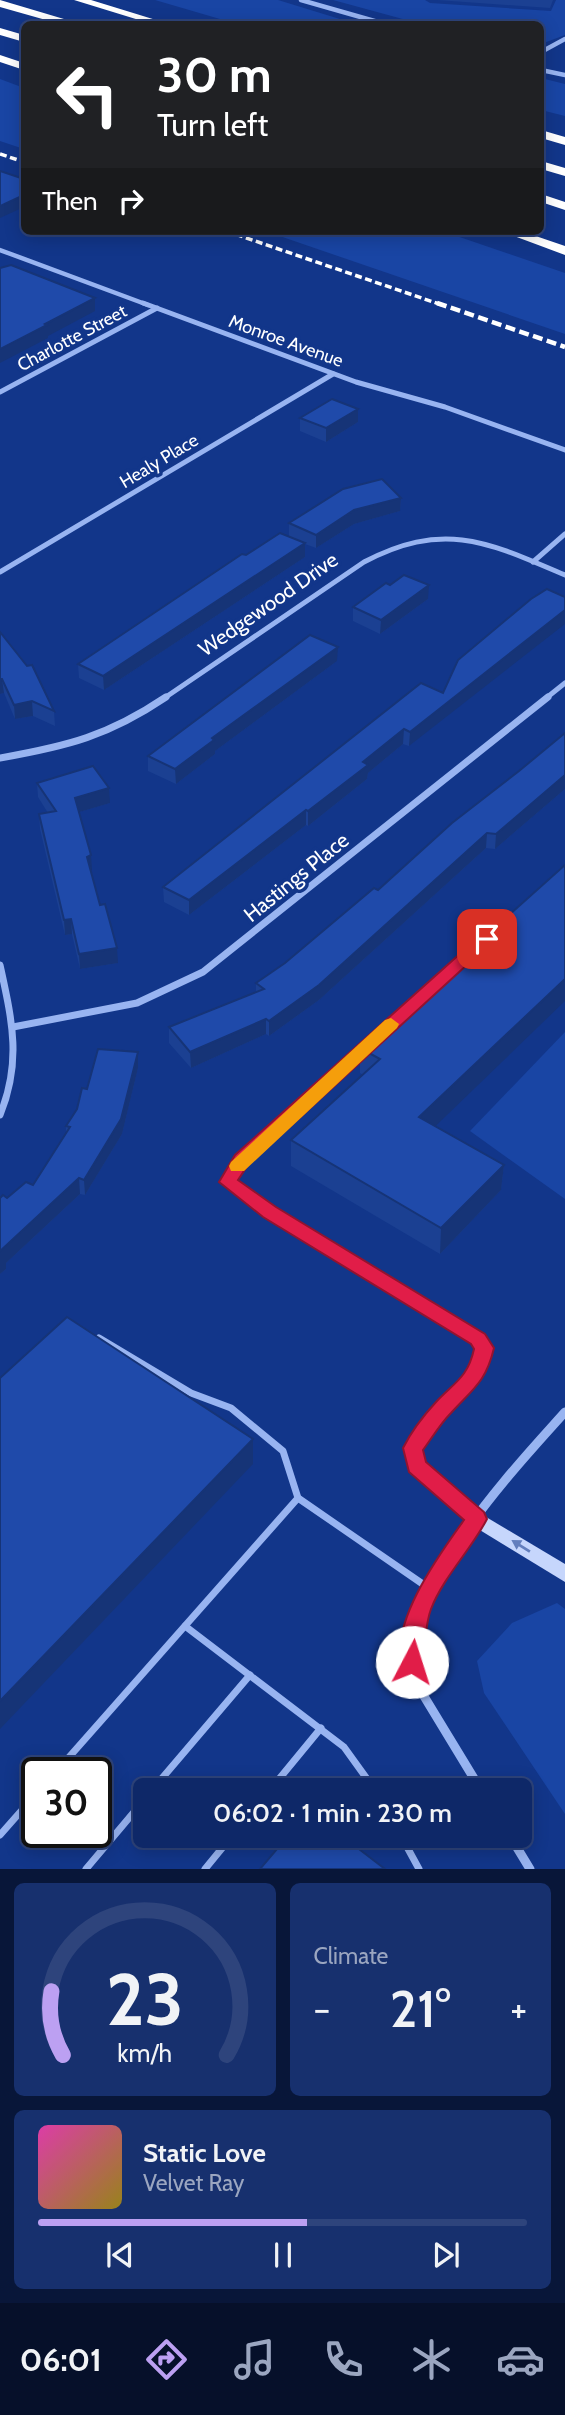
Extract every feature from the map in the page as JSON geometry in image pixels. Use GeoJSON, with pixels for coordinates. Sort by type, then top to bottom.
{"type":"FeatureCollection","features":[{"type":"Feature","properties":{"kind":"highway"},"geometry":{"type":"LineString","coordinates":[[79,0],[152,21]]}},
{"type":"Feature","properties":{"kind":"highway"},"geometry":{"type":"LineString","coordinates":[[0,3],[60,21]]}},
{"type":"Feature","properties":{"kind":"highway"},"geometry":{"type":"LineString","coordinates":[[0,31],[21,38]]}},
{"type":"Feature","properties":{"kind":"highway"},"geometry":{"type":"LineString","coordinates":[[0,58],[21,66]]}},
{"type":"Feature","properties":{"kind":"highway"},"geometry":{"type":"LineString","coordinates":[[544,135],[565,141]]}},
{"type":"Feature","properties":{"kind":"highway"},"geometry":{"type":"LineString","coordinates":[[544,166],[565,172]]}},
{"type":"Feature","properties":{"kind":"highway"},"geometry":{"type":"LineString","coordinates":[[544,199],[565,206]]}},
{"type":"Feature","properties":{"kind":"highway"},"geometry":{"type":"LineString","coordinates":[[519,235],[565,251]]}},
{"type":"Feature","properties":{"kind":"main road"},"geometry":{"type":"LineString","coordinates":[[476,1519],[565,1574]]}},
{"type":"Feature","properties":{"kind":"street"},"geometry":{"type":"LineString","coordinates":[[301,0],[374,21]]}},
{"type":"Feature","properties":{"kind":"street"},"geometry":{"type":"LineString","coordinates":[[544,50],[565,39]]}},
{"type":"Feature","properties":{"kind":"street"},"geometry":{"type":"LineString","coordinates":[[544,71],[565,75]]}},
{"type":"Feature","properties":{"kind":"street","name":"Monroe Avenue"},"geometry":{"type":"LineString","coordinates":[[1,251],[333,374],[390,394],[445,407],[565,450]]}},
{"type":"Feature","properties":{"kind":"street","name":"Charlotte Street"},"geometry":{"type":"LineString","coordinates":[[0,392],[157,308]]}},
{"type":"Feature","properties":{"kind":"street","name":"Healy Place"},"geometry":{"type":"LineString","coordinates":[[0,572],[333,374]]}},
{"type":"Feature","properties":{"kind":"street"},"geometry":{"type":"LineString","coordinates":[[533,562],[565,534]]}},
{"type":"Feature","properties":{"kind":"street","name":"Wedgewood Drive"},"geometry":{"type":"LineString","coordinates":[[0,758],[65,747],[132,720],[364,562],[394,545],[417,538],[467,539],[565,575]]}},
{"type":"Feature","properties":{"kind":"street","name":"Hastings Place"},"geometry":{"type":"LineString","coordinates":[[13,1027],[137,1003],[203,972],[565,683]]}},
{"type":"Feature","properties":{"kind":"street"},"geometry":{"type":"LineString","coordinates":[[0,965],[16,1055],[15,1076],[0,1115]]}},
{"type":"Feature","properties":{"kind":"street"},"geometry":{"type":"LineString","coordinates":[[474,1778],[415,1681],[411,1645],[421,1606],[430,1588],[476,1519],[563,1417]]}},
{"type":"Feature","properties":{"kind":"street"},"geometry":{"type":"LineString","coordinates":[[517,1848],[530,1869]]}},
{"type":"Feature","properties":{"kind":"lane"},"geometry":{"type":"LineString","coordinates":[[367,1046],[242,1160],[228,1182],[270,1212],[478,1339],[484,1348],[480,1368],[471,1381],[442,1409],[413,1448],[416,1466],[476,1519]]}},
{"type":"Feature","properties":{"kind":"lane"},"geometry":{"type":"LineString","coordinates":[[91,1333],[191,1393],[231,1408],[283,1451],[298,1498],[430,1588]]}},
{"type":"Feature","properties":{"kind":"lane"},"geometry":{"type":"LineString","coordinates":[[69,1757],[298,1498]]}},
{"type":"Feature","properties":{"kind":"lane"},"geometry":{"type":"LineString","coordinates":[[185,1626],[344,1747],[366,1778]]}},
{"type":"Feature","properties":{"kind":"lane"},"geometry":{"type":"LineString","coordinates":[[162,1778],[250,1675]]}},
{"type":"Feature","properties":{"kind":"lane"},"geometry":{"type":"LineString","coordinates":[[280,1778],[321,1728]]}},
{"type":"Feature","properties":{"kind":"lane"},"geometry":{"type":"LineString","coordinates":[[0,1835],[21,1811]]}},
{"type":"Feature","properties":{"kind":"lane"},"geometry":{"type":"LineString","coordinates":[[86,1869],[133,1813]]}},
{"type":"Feature","properties":{"kind":"lane"},"geometry":{"type":"LineString","coordinates":[[205,1869],[222,1848]]}},
{"type":"Feature","properties":{"kind":"lane"},"geometry":{"type":"LineString","coordinates":[[408,1848],[419,1869]]}},
{"type":"Feature","properties":{"kind":"shaded area"},"geometry":{"type":"Polygon","coordinates":[[[155,0],[278,0],[346,21],[227,21],[155,0]]]}},
{"type":"Feature","properties":{"kind":"shaded area"},"geometry":{"type":"Polygon","coordinates":[[[333,0],[425,0],[430,3],[551,11],[556,0],[565,0],[565,35],[544,43],[544,21],[410,21],[333,0]]]}},
{"type":"Feature","properties":{"kind":"shaded area"},"geometry":{"type":"Polygon","coordinates":[[[0,79],[21,87],[21,148],[0,141],[0,79]]]}},
{"type":"Feature","properties":{"kind":"shaded area"},"geometry":{"type":"Polygon","coordinates":[[[544,79],[565,84],[565,116],[544,111],[544,79]]]}},
{"type":"Feature","properties":{"kind":"shaded area"},"geometry":{"type":"Polygon","coordinates":[[[277,235],[454,235],[565,273],[565,334],[277,235]]]}},
{"type":"Feature","properties":{"kind":"shaded area"},"geometry":{"type":"Polygon","coordinates":[[[565,1032],[565,1199],[470,1131],[565,1032]]]}},
{"type":"Feature","properties":{"kind":"shaded area"},"geometry":{"type":"Polygon","coordinates":[[[557,1603],[565,1609],[565,1814],[484,1693],[477,1661],[512,1623],[557,1603]]]}},
{"type":"Feature","properties":{"kind":"building"},"geometry":{"type":"Polygon","coordinates":[[[0,171],[21,178],[21,196],[0,206],[0,171]]]}},
{"type":"Feature","properties":{"kind":"building"},"geometry":{"type":"Polygon","coordinates":[[[11,265],[95,298],[0,349],[0,268],[11,265]]]}},
{"type":"Feature","properties":{"kind":"building"},"geometry":{"type":"Polygon","coordinates":[[[332,399],[358,409],[326,428],[300,418],[332,399]]]}},
{"type":"Feature","properties":{"kind":"building"},"geometry":{"type":"Polygon","coordinates":[[[382,479],[401,498],[354,510],[316,535],[289,523],[343,489],[382,479]]]}},
{"type":"Feature","properties":{"kind":"building"},"geometry":{"type":"Polygon","coordinates":[[[280,533],[305,543],[103,676],[78,664],[242,554],[246,555],[280,533]]]}},
{"type":"Feature","properties":{"kind":"building"},"geometry":{"type":"Polygon","coordinates":[[[404,575],[429,585],[381,620],[353,607],[386,583],[390,585],[404,575]]]}},
{"type":"Feature","properties":{"kind":"building"},"geometry":{"type":"Polygon","coordinates":[[[547,589],[565,597],[565,610],[410,732],[404,729],[363,762],[368,765],[189,900],[163,887],[421,683],[443,693],[458,660],[531,599],[547,589]]]}},
{"type":"Feature","properties":{"kind":"building"},"geometry":{"type":"Polygon","coordinates":[[[0,632],[27,666],[32,665],[54,711],[32,701],[14,705],[0,679],[0,632]]]}},
{"type":"Feature","properties":{"kind":"building"},"geometry":{"type":"Polygon","coordinates":[[[310,635],[338,647],[212,738],[214,740],[175,769],[148,756],[310,635]]]}},
{"type":"Feature","properties":{"kind":"building"},"geometry":{"type":"Polygon","coordinates":[[[565,733],[565,775],[496,834],[487,833],[319,985],[269,1021],[266,1019],[190,1052],[169,1027],[264,989],[256,983],[285,963],[374,888],[378,890],[452,823],[565,733]]]}},
{"type":"Feature","properties":{"kind":"building"},"geometry":{"type":"Polygon","coordinates":[[[93,766],[109,788],[75,798],[91,855],[87,857],[100,905],[105,904],[117,948],[79,954],[71,919],[64,920],[39,814],[56,811],[37,783],[93,766]]]}},
{"type":"Feature","properties":{"kind":"building"},"geometry":{"type":"Polygon","coordinates":[[[565,865],[565,979],[419,1117],[504,1165],[441,1228],[291,1140],[380,1059],[360,1048],[565,865]]]}},
{"type":"Feature","properties":{"kind":"building"},"geometry":{"type":"Polygon","coordinates":[[[98,1049],[138,1052],[121,1119],[84,1180],[79,1178],[0,1251],[0,1198],[3,1195],[7,1198],[26,1182],[33,1185],[70,1127],[66,1126],[77,1109],[82,1088],[87,1089],[98,1049]]]}},
{"type":"Feature","properties":{"kind":"building"},"geometry":{"type":"Polygon","coordinates":[[[67,1317],[253,1439],[0,1701],[0,1378],[67,1317]]]}},
{"type":"Feature","properties":{"kind":"building"},"geometry":{"type":"Polygon","coordinates":[[[278,1848],[358,1848],[385,1869],[260,1869],[278,1848]]]}},
{"type":"Feature","properties":{"kind":"railway"},"geometry":{"type":"LineString","coordinates":[[0,154],[21,161]]}},
{"type":"Feature","properties":{"kind":"railway"},"geometry":{"type":"LineString","coordinates":[[238,235],[442,305]]}},
{"type":"Feature","properties":{"kind":"railway"},"geometry":{"type":"LineString","coordinates":[[437,303],[565,347]]}},
{"type":"Feature","properties":{"kind":"slow traffic"},"geometry":{"type":"LineString","coordinates":[[238,1166],[391,1024]]}},
{"type":"Feature","properties":{"kind":"route"},"geometry":{"type":"LineString","coordinates":[[412,1662],[411,1645],[421,1606],[476,1519],[416,1466],[413,1448],[442,1409],[471,1381],[480,1368],[484,1348],[478,1339],[270,1212],[228,1182],[242,1160],[487,939]]}}]}
